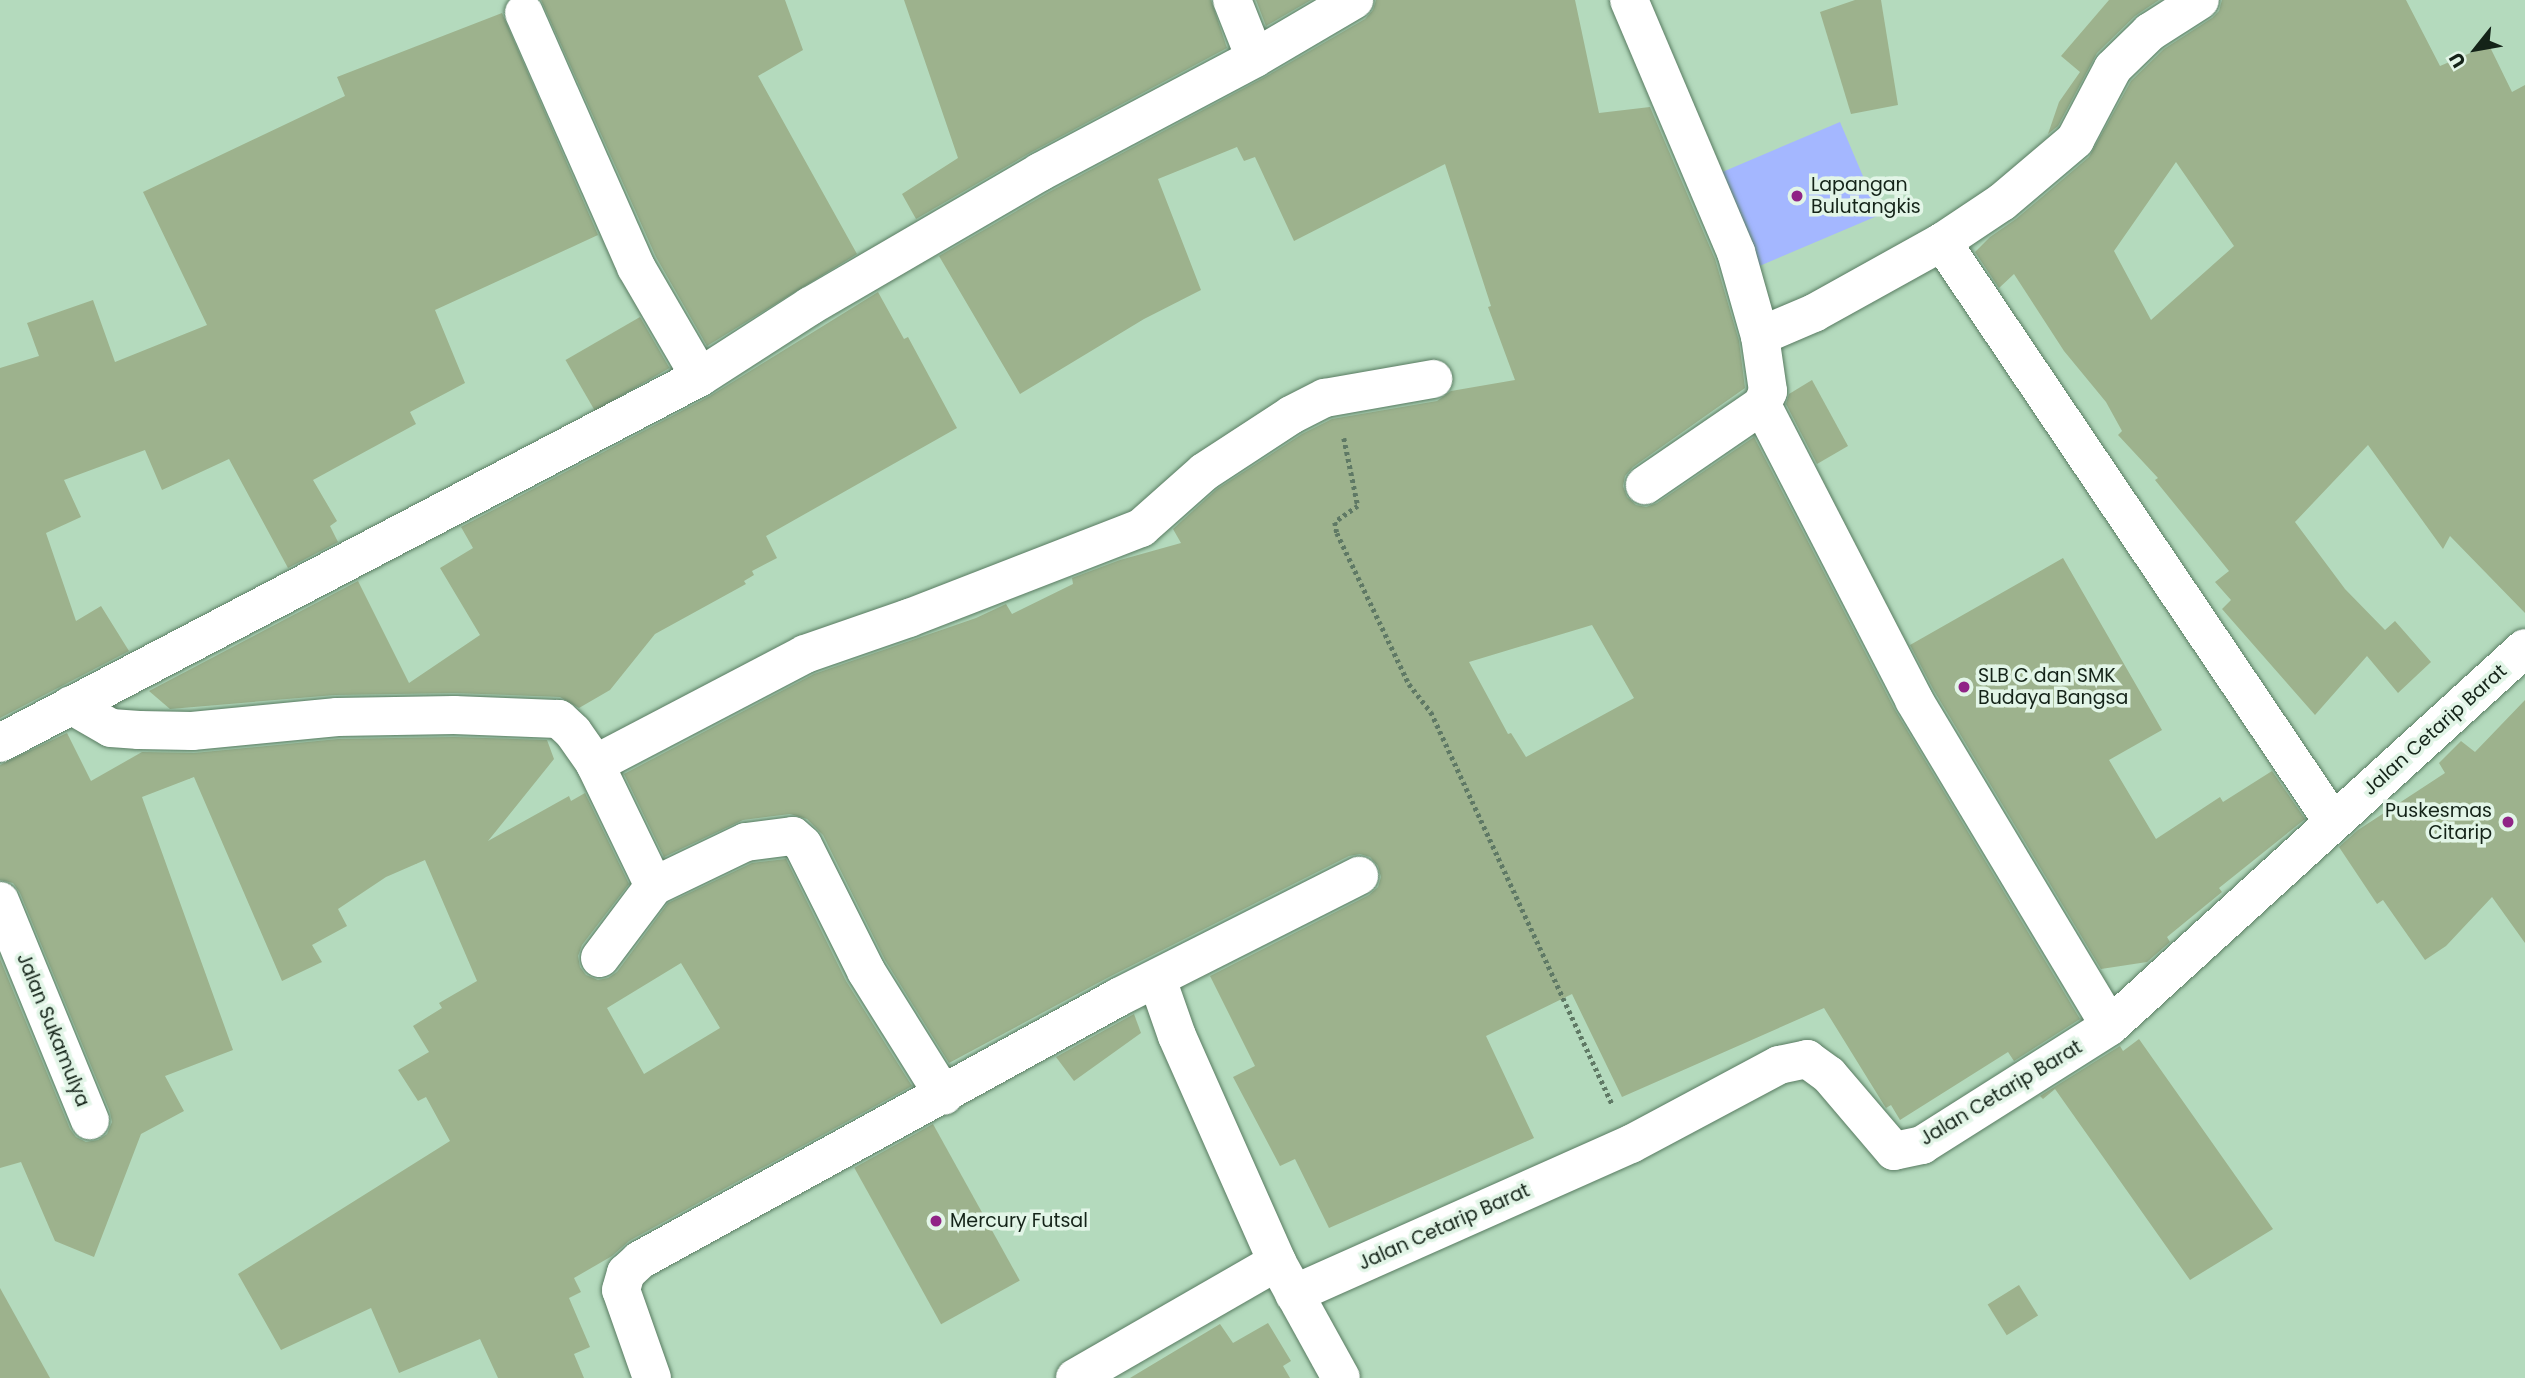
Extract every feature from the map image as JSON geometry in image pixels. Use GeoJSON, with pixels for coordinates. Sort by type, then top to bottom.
{"type":"FeatureCollection","features":[{"type":"Feature","properties":{"kind":"street"},"geometry":{"type":"LineString","coordinates":[[1232,0],[1255,58]]}},
{"type":"Feature","properties":{"kind":"street"},"geometry":{"type":"LineString","coordinates":[[0,743],[700,377],[810,306],[1040,172],[1255,58],[1354,0]]}},
{"type":"Feature","properties":{"kind":"street"},"geometry":{"type":"LineString","coordinates":[[1629,0],[1736,252],[1760,336],[1768,391],[1762,405],[1645,485]]}},
{"type":"Feature","properties":{"kind":"street"},"geometry":{"type":"LineString","coordinates":[[1760,336],[1814,313],[1941,242],[2002,202],[2075,140],[2113,68],[2150,32],[2200,0]]}},
{"type":"Feature","properties":{"kind":"street"},"geometry":{"type":"LineString","coordinates":[[524,13],[636,267],[700,377]]}},
{"type":"Feature","properties":{"kind":"street"},"geometry":{"type":"LineString","coordinates":[[1941,242],[2182,602],[2333,821]]}},
{"type":"Feature","properties":{"kind":"street"},"geometry":{"type":"LineString","coordinates":[[595,764],[805,654],[909,618],[1141,528],[1205,472],[1291,415],[1325,398],[1433,379]]}},
{"type":"Feature","properties":{"kind":"street"},"geometry":{"type":"LineString","coordinates":[[1762,405],[1914,700],[2110,1026]]}},
{"type":"Feature","properties":{"kind":"street","name":"Jalan Cetarip Barat"},"geometry":{"type":"LineString","coordinates":[[1074,1378],[1285,1278],[1631,1143],[1779,1065],[1807,1059],[1829,1075],[1894,1151],[1922,1144],[2110,1026],[2525,648]]}},
{"type":"Feature","properties":{"kind":"street"},"geometry":{"type":"LineString","coordinates":[[71,705],[111,728],[139,730],[192,731],[337,717],[539,716],[559,719],[595,764],[654,886]]}},
{"type":"Feature","properties":{"kind":"street"},"geometry":{"type":"LineString","coordinates":[[600,958],[654,886],[746,842],[793,836],[803,845],[866,971],[944,1096]]}},
{"type":"Feature","properties":{"kind":"street"},"geometry":{"type":"LineString","coordinates":[[652,1378],[621,1290],[626,1273],[640,1260],[1287,909],[1359,876]]}},
{"type":"Feature","properties":{"kind":"street","name":"Jalan Sukamulya"},"geometry":{"type":"LineString","coordinates":[[0,901],[90,1120]]}},
{"type":"Feature","properties":{"kind":"street"},"geometry":{"type":"LineString","coordinates":[[1157,979],[1177,1036],[1285,1278],[1341,1378]]}},
{"type":"Feature","properties":{"kind":"path"},"geometry":{"type":"LineString","coordinates":[[1325,398],[1347,443],[1358,506],[1335,522],[1337,533],[1409,684],[1432,712],[1631,1143]]}},
{"type":"Feature","properties":{"kind":"shaded area","name":"Lapangan Bulutangkis"},"geometry":{"type":"Polygon","coordinates":[[[1840,122],[1879,215],[1752,269],[1713,176],[1840,122]]]}},
{"type":"Feature","properties":{"kind":"building"},"geometry":{"type":"Polygon","coordinates":[[[541,0],[785,0],[803,50],[758,76],[857,254],[707,346],[656,257],[541,0]]]}},
{"type":"Feature","properties":{"kind":"building"},"geometry":{"type":"Polygon","coordinates":[[[904,0],[1211,0],[1227,48],[1030,153],[916,219],[902,194],[958,158],[904,0]]]}},
{"type":"Feature","properties":{"kind":"building"},"geometry":{"type":"Polygon","coordinates":[[[1256,0],[1311,0],[1266,26],[1256,0]]]}},
{"type":"Feature","properties":{"kind":"building"},"geometry":{"type":"Polygon","coordinates":[[[1376,0],[1575,0],[1599,113],[1650,107],[1715,259],[1739,341],[1745,388],[1633,467],[1625,476],[1623,486],[1627,497],[1636,505],[1646,507],[1657,503],[1754,437],[1895,710],[2080,1019],[2014,1061],[2008,1052],[1900,1120],[1891,1105],[1886,1108],[1824,1008],[1622,1097],[1572,994],[1486,1036],[1534,1138],[1329,1228],[1295,1159],[1280,1166],[1233,1077],[1255,1066],[1210,976],[1369,895],[1378,887],[1381,877],[1378,866],[1370,857],[1360,854],[1349,856],[1109,977],[949,1063],[885,960],[823,835],[807,819],[790,814],[743,820],[664,857],[624,774],[814,674],[976,618],[1006,604],[1012,614],[1073,584],[1072,578],[1120,560],[1181,543],[1173,529],[1217,489],[1302,434],[1332,419],[1437,401],[1451,391],[1515,380],[1488,307],[1491,306],[1445,164],[1294,241],[1255,157],[1244,161],[1237,147],[1158,179],[1201,290],[1144,319],[1020,394],[939,256],[1051,191],[1265,77],[1365,19],[1373,10],[1376,0]],[[1592,625],[1469,662],[1508,734],[1511,733],[1526,757],[1634,698],[1592,625]]]}},
{"type":"Feature","properties":{"kind":"building"},"geometry":{"type":"Polygon","coordinates":[[[1855,0],[1881,0],[1898,105],[1851,114],[1820,12],[1855,0]]]}},
{"type":"Feature","properties":{"kind":"building"},"geometry":{"type":"Polygon","coordinates":[[[2109,0],[2159,0],[2135,16],[2097,53],[2058,126],[2048,134],[2059,102],[2080,72],[2061,56],[2109,0]]]}},
{"type":"Feature","properties":{"kind":"building"},"geometry":{"type":"Polygon","coordinates":[[[2222,0],[2406,0],[2440,66],[2489,45],[2512,92],[2525,85],[2525,613],[2450,536],[2443,549],[2368,445],[2295,522],[2345,589],[2385,630],[2395,621],[2431,662],[2398,693],[2367,656],[2315,715],[2222,609],[2231,600],[2215,582],[2229,571],[2155,480],[2158,478],[2118,435],[2122,431],[2106,402],[2064,351],[2014,274],[1999,288],[1975,252],[2089,157],[2131,81],[2164,49],[2219,11],[2222,0]],[[2176,162],[2114,251],[2151,320],[2234,246],[2176,162]]]}},
{"type":"Feature","properties":{"kind":"building"},"geometry":{"type":"Polygon","coordinates":[[[502,13],[598,235],[435,310],[465,383],[410,412],[416,424],[313,480],[337,521],[330,526],[338,542],[288,568],[229,459],[162,490],[145,450],[64,480],[81,517],[46,533],[76,621],[101,606],[129,651],[0,718],[0,368],[39,356],[27,323],[93,300],[115,362],[207,325],[143,192],[345,96],[337,77],[502,13]]]}},
{"type":"Feature","properties":{"kind":"building"},"geometry":{"type":"Polygon","coordinates":[[[878,292],[904,339],[908,337],[957,428],[766,536],[777,558],[752,571],[754,575],[744,581],[746,584],[655,634],[610,690],[579,708],[560,697],[454,693],[335,695],[170,709],[149,691],[358,581],[409,683],[480,635],[440,568],[473,548],[461,527],[710,396],[878,292]]]}},
{"type":"Feature","properties":{"kind":"building"},"geometry":{"type":"Polygon","coordinates":[[[640,317],[670,368],[595,411],[566,360],[640,317]]]}},
{"type":"Feature","properties":{"kind":"building"},"geometry":{"type":"Polygon","coordinates":[[[1812,380],[1848,446],[1817,464],[1786,404],[1789,394],[1812,380]]]}},
{"type":"Feature","properties":{"kind":"building"},"geometry":{"type":"Polygon","coordinates":[[[2063,558],[2162,730],[2109,760],[2156,839],[2220,797],[2223,802],[2272,771],[2305,819],[2219,888],[2222,892],[2167,937],[2170,942],[2147,962],[2101,969],[1933,689],[1910,645],[2063,558]]]}},
{"type":"Feature","properties":{"kind":"building"},"geometry":{"type":"Polygon","coordinates":[[[2525,700],[2525,943],[2492,897],[2446,946],[2425,960],[2383,900],[2377,904],[2339,847],[2358,830],[2445,773],[2439,763],[2461,741],[2475,752],[2525,700]]]}},
{"type":"Feature","properties":{"kind":"building"},"geometry":{"type":"Polygon","coordinates":[[[67,733],[91,781],[142,752],[194,753],[338,739],[454,737],[547,740],[554,759],[488,841],[569,796],[571,801],[585,793],[629,884],[582,945],[578,956],[580,967],[586,975],[598,980],[617,972],[668,903],[752,863],[786,859],[846,981],[912,1086],[629,1241],[612,1256],[574,1278],[581,1292],[569,1298],[590,1347],[574,1354],[584,1378],[498,1378],[480,1339],[399,1373],[371,1308],[281,1350],[238,1274],[450,1141],[426,1097],[418,1101],[398,1070],[429,1052],[413,1026],[442,1008],[439,1003],[477,981],[425,860],[386,877],[338,909],[347,926],[312,945],[322,962],[282,981],[194,777],[142,797],[233,1050],[165,1076],[184,1111],[141,1134],[94,1257],[55,1241],[21,1162],[0,1168],[0,959],[70,1129],[76,1137],[86,1142],[98,1140],[107,1134],[112,1122],[20,893],[13,883],[0,880],[0,765],[67,733]],[[681,963],[607,1008],[644,1074],[720,1028],[681,963]]]}},
{"type":"Feature","properties":{"kind":"building"},"geometry":{"type":"Polygon","coordinates":[[[1134,1014],[1141,1033],[1074,1081],[1056,1057],[1134,1014]]]}},
{"type":"Feature","properties":{"kind":"building"},"geometry":{"type":"Polygon","coordinates":[[[2139,1039],[2273,1229],[2190,1280],[2055,1089],[2043,1099],[2040,1096],[2120,1046],[2123,1051],[2139,1039]]]}},
{"type":"Feature","properties":{"kind":"building","name":"Mercury Futsal"},"geometry":{"type":"Polygon","coordinates":[[[933,1124],[1020,1281],[941,1324],[854,1168],[933,1124]]]}},
{"type":"Feature","properties":{"kind":"building"},"geometry":{"type":"Polygon","coordinates":[[[2019,1285],[2038,1316],[2007,1335],[1988,1305],[2019,1285]]]}},
{"type":"Feature","properties":{"kind":"building"},"geometry":{"type":"Polygon","coordinates":[[[0,1288],[50,1378],[0,1378],[0,1288]]]}},
{"type":"Feature","properties":{"kind":"building"},"geometry":{"type":"Polygon","coordinates":[[[1268,1323],[1291,1361],[1283,1366],[1290,1378],[1130,1378],[1220,1324],[1233,1343],[1268,1323]]]}},
{"type":"Feature","properties":{"kind":"place","name":"Lapangan Bulutangkis"},"geometry":{"type":"Point","coordinates":[1797,196]}},
{"type":"Feature","properties":{"kind":"place","name":"SLB C dan SMK Budaya Bangsa"},"geometry":{"type":"Point","coordinates":[1964,687]}},
{"type":"Feature","properties":{"kind":"place","name":"Puskesmas Citarip"},"geometry":{"type":"Point","coordinates":[2508,822]}},
{"type":"Feature","properties":{"kind":"place","name":"Mercury Futsal"},"geometry":{"type":"Point","coordinates":[936,1221]}}]}
